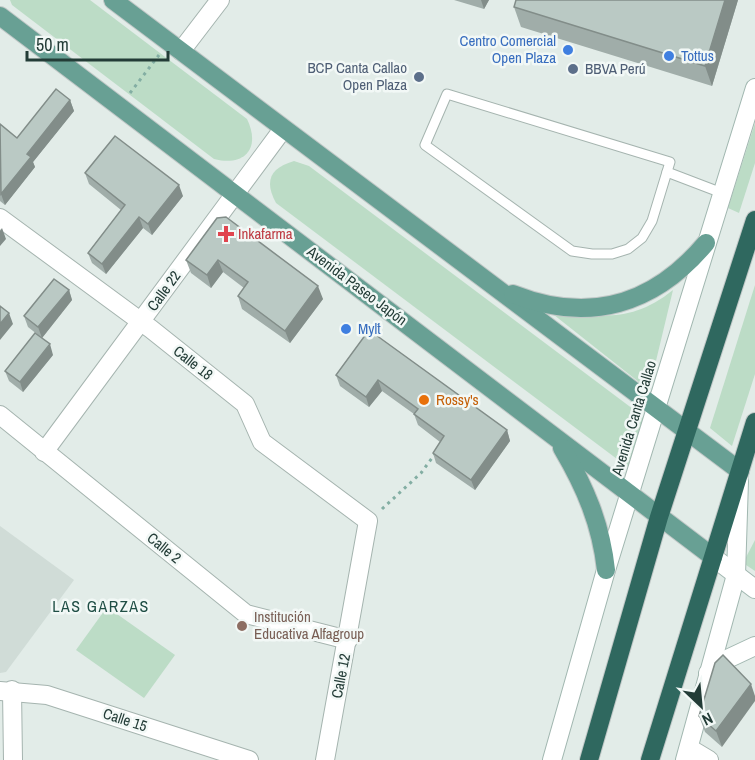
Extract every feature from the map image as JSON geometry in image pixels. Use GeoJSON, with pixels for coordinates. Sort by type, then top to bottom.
{"type":"FeatureCollection","features":[{"type":"Feature","properties":{"kind":"highway"},"geometry":{"type":"LineString","coordinates":[[589,760],[659,517],[755,220]]}},
{"type":"Feature","properties":{"kind":"highway"},"geometry":{"type":"LineString","coordinates":[[650,760],[755,422]]}},
{"type":"Feature","properties":{"kind":"main road"},"geometry":{"type":"LineString","coordinates":[[113,0],[740,471]]}},
{"type":"Feature","properties":{"kind":"main road","name":"Avenida Paseo Japón"},"geometry":{"type":"LineString","coordinates":[[0,16],[713,556]]}},
{"type":"Feature","properties":{"kind":"main road"},"geometry":{"type":"LineString","coordinates":[[494,286],[558,308],[592,309],[624,302],[670,280],[706,243]]}},
{"type":"Feature","properties":{"kind":"main road"},"geometry":{"type":"LineString","coordinates":[[557,439],[591,504],[601,536],[606,570]]}},
{"type":"Feature","properties":{"kind":"street"},"geometry":{"type":"LineString","coordinates":[[175,47],[220,0]]}},
{"type":"Feature","properties":{"kind":"street","name":"Avenida Canta Callao"},"geometry":{"type":"LineString","coordinates":[[552,760],[606,570],[755,88]]}},
{"type":"Feature","properties":{"kind":"street","name":"Calle 22"},"geometry":{"type":"LineString","coordinates":[[44,452],[283,129]]}},
{"type":"Feature","properties":{"kind":"street","name":"Calle 18"},"geometry":{"type":"LineString","coordinates":[[0,218],[245,404],[262,442],[368,521]]}},
{"type":"Feature","properties":{"kind":"street","name":"Calle 2"},"geometry":{"type":"LineString","coordinates":[[3,423],[44,452],[246,614],[348,639]]}},
{"type":"Feature","properties":{"kind":"street"},"geometry":{"type":"LineString","coordinates":[[740,471],[755,482]]}},
{"type":"Feature","properties":{"kind":"street"},"geometry":{"type":"LineString","coordinates":[[709,760],[687,754],[736,575],[740,471]]}},
{"type":"Feature","properties":{"kind":"street","name":"Calle 12"},"geometry":{"type":"LineString","coordinates":[[325,760],[368,521]]}},
{"type":"Feature","properties":{"kind":"street"},"geometry":{"type":"LineString","coordinates":[[713,556],[755,589]]}},
{"type":"Feature","properties":{"kind":"street"},"geometry":{"type":"LineString","coordinates":[[707,675],[723,662],[755,646]]}},
{"type":"Feature","properties":{"kind":"street"},"geometry":{"type":"LineString","coordinates":[[6,690],[13,760]]}},
{"type":"Feature","properties":{"kind":"street","name":"Calle 15"},"geometry":{"type":"LineString","coordinates":[[6,690],[47,695],[249,760]]}},
{"type":"Feature","properties":{"kind":"lane"},"geometry":{"type":"LineString","coordinates":[[447,94],[670,162],[667,172],[652,221],[642,238],[628,249],[612,254],[592,254],[572,251],[424,145],[447,94]]}},
{"type":"Feature","properties":{"kind":"lane"},"geometry":{"type":"LineString","coordinates":[[667,172],[722,193]]}},
{"type":"Feature","properties":{"kind":"path"},"geometry":{"type":"LineString","coordinates":[[120,106],[175,47]]}},
{"type":"Feature","properties":{"kind":"path"},"geometry":{"type":"LineString","coordinates":[[368,521],[421,473],[441,447]]}},
{"type":"Feature","properties":{"kind":"shaded area"},"geometry":{"type":"Polygon","coordinates":[[[0,526],[74,580],[6,672],[0,673],[0,526]]]}},
{"type":"Feature","properties":{"kind":"green space"},"geometry":{"type":"Polygon","coordinates":[[[10,0],[90,0],[247,119],[251,129],[251,147],[242,158],[225,161],[214,159],[12,5],[10,0]]]}},
{"type":"Feature","properties":{"kind":"green space"},"geometry":{"type":"Polygon","coordinates":[[[755,123],[755,163],[739,213],[728,208],[755,123]]]}},
{"type":"Feature","properties":{"kind":"green space"},"geometry":{"type":"Polygon","coordinates":[[[294,161],[309,166],[637,412],[644,419],[629,468],[276,203],[270,188],[272,176],[279,167],[294,161]]]}},
{"type":"Feature","properties":{"kind":"green space"},"geometry":{"type":"Polygon","coordinates":[[[755,285],[755,374],[732,446],[710,428],[755,285]]]}},
{"type":"Feature","properties":{"kind":"green space"},"geometry":{"type":"Polygon","coordinates":[[[673,290],[649,390],[549,311],[599,316],[628,313],[658,301],[673,290]]]}},
{"type":"Feature","properties":{"kind":"green space"},"geometry":{"type":"Polygon","coordinates":[[[755,540],[755,571],[743,563],[755,540]]]}},
{"type":"Feature","properties":{"kind":"green space"},"geometry":{"type":"Polygon","coordinates":[[[107,607],[175,655],[144,698],[76,650],[107,607]]]}},
{"type":"Feature","properties":{"kind":"building","name":"Tottus"},"geometry":{"type":"Polygon","coordinates":[[[516,0],[725,0],[705,66],[514,7],[516,0]]]}},
{"type":"Feature","properties":{"kind":"building"},"geometry":{"type":"Polygon","coordinates":[[[56,89],[70,100],[27,154],[31,157],[1,194],[0,124],[17,138],[56,89]]]}},
{"type":"Feature","properties":{"kind":"building"},"geometry":{"type":"Polygon","coordinates":[[[115,136],[179,185],[148,224],[139,217],[102,264],[88,253],[125,205],[85,173],[115,136]]]}},
{"type":"Feature","properties":{"kind":"building"},"geometry":{"type":"Polygon","coordinates":[[[226,217],[318,286],[285,331],[238,296],[248,282],[218,260],[207,275],[186,260],[217,218],[226,217]]]}},
{"type":"Feature","properties":{"kind":"building"},"geometry":{"type":"Polygon","coordinates":[[[54,279],[69,290],[38,327],[24,316],[54,279]]]}},
{"type":"Feature","properties":{"kind":"building"},"geometry":{"type":"Polygon","coordinates":[[[0,306],[9,313],[0,324],[0,306]]]}},
{"type":"Feature","properties":{"kind":"building"},"geometry":{"type":"Polygon","coordinates":[[[369,330],[507,430],[471,480],[433,453],[444,436],[414,414],[418,409],[378,380],[366,397],[336,375],[369,330]]]}},
{"type":"Feature","properties":{"kind":"building"},"geometry":{"type":"Polygon","coordinates":[[[35,333],[50,344],[20,382],[5,371],[35,333]]]}},
{"type":"Feature","properties":{"kind":"building"},"geometry":{"type":"Polygon","coordinates":[[[723,655],[751,684],[716,731],[699,716],[715,663],[723,655]]]}},
{"type":"Feature","properties":{"kind":"place","name":"Centro Comercial Open Plaza"},"geometry":{"type":"Point","coordinates":[568,50]}},
{"type":"Feature","properties":{"kind":"place","name":"Tottus"},"geometry":{"type":"Point","coordinates":[669,56]}},
{"type":"Feature","properties":{"kind":"place","name":"BBVA Perú"},"geometry":{"type":"Point","coordinates":[573,69]}},
{"type":"Feature","properties":{"kind":"place","name":"BCP Canta Callao Open Plaza"},"geometry":{"type":"Point","coordinates":[419,77]}},
{"type":"Feature","properties":{"kind":"place","name":"Inkafarma"},"geometry":{"type":"Point","coordinates":[226,234]}},
{"type":"Feature","properties":{"kind":"place","name":"Myl´t"},"geometry":{"type":"Point","coordinates":[346,329]}},
{"type":"Feature","properties":{"kind":"place","name":"Rossy's"},"geometry":{"type":"Point","coordinates":[424,400]}},
{"type":"Feature","properties":{"kind":"place","name":"Institución Educativa Alfagroup"},"geometry":{"type":"Point","coordinates":[242,626]}},
{"type":"Feature","properties":{"kind":"district","name":"LAS GARZAS"},"geometry":{"type":"Point","coordinates":[101,606]}}]}
